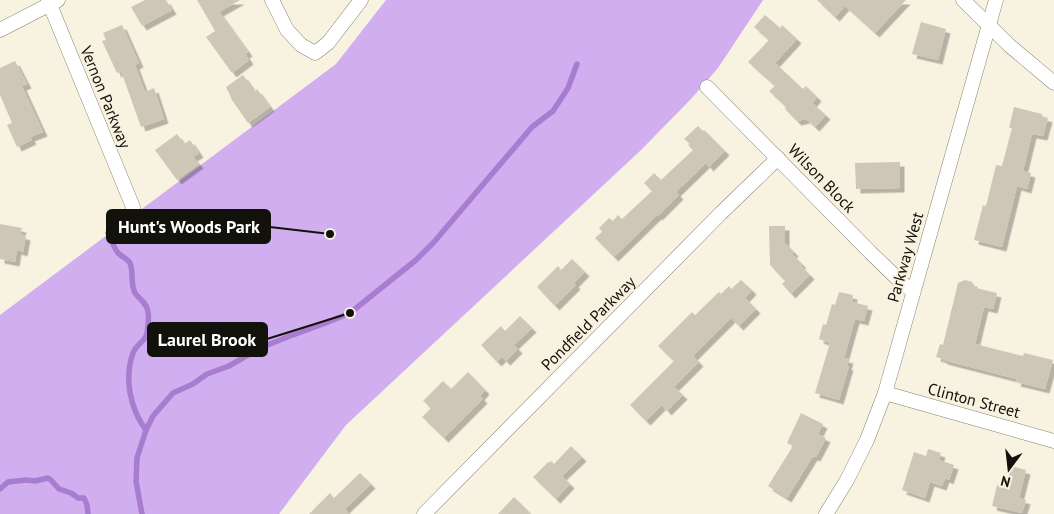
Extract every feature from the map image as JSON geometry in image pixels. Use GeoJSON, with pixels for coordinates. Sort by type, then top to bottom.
{"type":"FeatureCollection","features":[{"type":"Feature","properties":{"kind":"street"},"geometry":{"type":"LineString","coordinates":[[272,0],[287,30],[300,45],[315,53],[328,43],[361,0]]}},
{"type":"Feature","properties":{"kind":"street"},"geometry":{"type":"LineString","coordinates":[[964,0],[1010,46],[1054,83]]}},
{"type":"Feature","properties":{"kind":"street","name":"Parkway West"},"geometry":{"type":"LineString","coordinates":[[826,514],[847,480],[867,440],[885,393],[996,0]]}},
{"type":"Feature","properties":{"kind":"street"},"geometry":{"type":"LineString","coordinates":[[0,30],[52,2]]}},
{"type":"Feature","properties":{"kind":"street","name":"Vernon Parkway"},"geometry":{"type":"LineString","coordinates":[[52,2],[133,206]]}},
{"type":"Feature","properties":{"kind":"street","name":"Wilson Block"},"geometry":{"type":"LineString","coordinates":[[707,87],[871,253],[913,291]]}},
{"type":"Feature","properties":{"kind":"street","name":"Pondfield Parkway"},"geometry":{"type":"LineString","coordinates":[[424,514],[721,212],[778,158]]}},
{"type":"Feature","properties":{"kind":"street","name":"Clinton Street"},"geometry":{"type":"LineString","coordinates":[[885,393],[1054,441]]}},
{"type":"Feature","properties":{"kind":"shaded area"},"geometry":{"type":"Polygon","coordinates":[[[386,0],[763,0],[718,68],[691,99],[640,151],[346,425],[279,514],[0,514],[0,315],[336,64],[386,0]]]}},
{"type":"Feature","properties":{"kind":"building"},"geometry":{"type":"Polygon","coordinates":[[[145,0],[166,0],[172,10],[142,26],[131,7],[145,0]]]}},
{"type":"Feature","properties":{"kind":"building"},"geometry":{"type":"Polygon","coordinates":[[[197,0],[240,0],[219,12],[248,52],[245,54],[249,60],[232,73],[206,37],[215,31],[197,0]]]}},
{"type":"Feature","properties":{"kind":"building"},"geometry":{"type":"Polygon","coordinates":[[[817,0],[906,0],[875,33],[845,6],[835,17],[817,0]]]}},
{"type":"Feature","properties":{"kind":"building"},"geometry":{"type":"Polygon","coordinates":[[[765,15],[780,28],[782,25],[797,39],[775,63],[803,89],[806,86],[817,97],[812,103],[826,115],[815,127],[806,119],[797,121],[785,109],[786,107],[769,91],[775,86],[748,62],[769,40],[754,27],[765,15]]]}},
{"type":"Feature","properties":{"kind":"building"},"geometry":{"type":"Polygon","coordinates":[[[921,22],[946,29],[938,60],[912,54],[921,22]]]}},
{"type":"Feature","properties":{"kind":"building"},"geometry":{"type":"Polygon","coordinates":[[[122,25],[139,63],[135,65],[145,92],[154,88],[164,119],[141,127],[121,71],[117,73],[102,41],[106,40],[103,33],[122,25]]]}},
{"type":"Feature","properties":{"kind":"building"},"geometry":{"type":"Polygon","coordinates":[[[15,61],[27,84],[22,86],[43,132],[30,137],[32,140],[17,147],[7,125],[12,123],[0,95],[0,68],[15,61]]]}},
{"type":"Feature","properties":{"kind":"building"},"geometry":{"type":"Polygon","coordinates":[[[243,75],[255,92],[257,89],[270,107],[248,123],[230,97],[226,87],[243,75]]]}},
{"type":"Feature","properties":{"kind":"building"},"geometry":{"type":"Polygon","coordinates":[[[1014,107],[1042,114],[1042,116],[1048,118],[1043,136],[1032,134],[1023,171],[1031,173],[1027,189],[1017,186],[1002,247],[974,240],[983,205],[986,206],[996,165],[1002,166],[1012,128],[1009,128],[1014,107]]]}},
{"type":"Feature","properties":{"kind":"building"},"geometry":{"type":"Polygon","coordinates":[[[698,126],[725,151],[709,167],[706,163],[676,192],[679,195],[614,257],[595,238],[602,232],[599,228],[609,218],[613,221],[618,215],[622,219],[652,191],[644,183],[654,173],[661,180],[693,150],[684,139],[698,126]]]}},
{"type":"Feature","properties":{"kind":"building"},"geometry":{"type":"Polygon","coordinates":[[[177,134],[184,144],[190,140],[199,153],[193,157],[199,164],[177,180],[155,150],[177,134]]]}},
{"type":"Feature","properties":{"kind":"building"},"geometry":{"type":"Polygon","coordinates":[[[900,162],[900,188],[856,189],[855,163],[900,162]]]}},
{"type":"Feature","properties":{"kind":"building"},"geometry":{"type":"Polygon","coordinates":[[[0,224],[22,228],[20,234],[26,236],[23,252],[17,250],[15,262],[0,259],[0,224]]]}},
{"type":"Feature","properties":{"kind":"building"},"geometry":{"type":"Polygon","coordinates":[[[769,226],[785,226],[785,243],[794,252],[792,254],[802,264],[800,265],[810,275],[791,294],[782,284],[785,281],[770,265],[769,226]]]}},
{"type":"Feature","properties":{"kind":"building"},"geometry":{"type":"Polygon","coordinates":[[[572,259],[585,272],[574,283],[576,285],[555,306],[537,287],[558,266],[561,270],[572,259]]]}},
{"type":"Feature","properties":{"kind":"building"},"geometry":{"type":"Polygon","coordinates":[[[741,280],[752,290],[745,298],[756,309],[739,326],[731,318],[693,356],[699,362],[674,387],[683,395],[667,411],[662,405],[646,421],[630,405],[674,361],[658,346],[692,312],[695,315],[719,292],[721,294],[729,286],[731,289],[741,280]]]}},
{"type":"Feature","properties":{"kind":"building"},"geometry":{"type":"Polygon","coordinates":[[[965,280],[972,282],[976,288],[997,293],[993,309],[984,307],[975,344],[1023,356],[1024,353],[1053,360],[1045,389],[1016,382],[1017,379],[936,357],[940,344],[943,345],[958,283],[965,280]]]}},
{"type":"Feature","properties":{"kind":"building"},"geometry":{"type":"Polygon","coordinates":[[[839,292],[853,295],[852,302],[868,306],[864,321],[855,319],[844,358],[849,359],[847,366],[849,366],[839,400],[815,393],[830,343],[819,339],[823,324],[826,325],[832,304],[835,305],[839,292]]]}},
{"type":"Feature","properties":{"kind":"building"},"geometry":{"type":"Polygon","coordinates":[[[520,316],[532,328],[514,345],[518,349],[506,361],[502,357],[497,362],[481,345],[501,326],[505,331],[520,316]]]}},
{"type":"Feature","properties":{"kind":"building"},"geometry":{"type":"Polygon","coordinates":[[[468,372],[485,390],[480,396],[483,399],[444,438],[422,417],[431,408],[423,401],[443,381],[451,389],[468,372]]]}},
{"type":"Feature","properties":{"kind":"building"},"geometry":{"type":"Polygon","coordinates":[[[801,413],[823,424],[818,434],[826,438],[816,457],[813,456],[787,498],[768,486],[793,446],[787,443],[801,413]]]}},
{"type":"Feature","properties":{"kind":"building"},"geometry":{"type":"Polygon","coordinates":[[[571,446],[582,457],[562,476],[570,484],[556,499],[533,477],[548,462],[551,461],[554,464],[571,446]]]}},
{"type":"Feature","properties":{"kind":"building"},"geometry":{"type":"Polygon","coordinates":[[[928,449],[941,453],[939,460],[954,465],[949,480],[945,478],[942,486],[930,482],[925,498],[902,490],[914,452],[926,456],[928,449]]]}},
{"type":"Feature","properties":{"kind":"building"},"geometry":{"type":"Polygon","coordinates":[[[1011,466],[1026,470],[1019,498],[1026,500],[1022,513],[992,506],[997,485],[1006,487],[1011,466]]]}},
{"type":"Feature","properties":{"kind":"building"},"geometry":{"type":"Polygon","coordinates":[[[360,473],[371,484],[345,509],[349,514],[309,514],[330,493],[334,498],[360,473]]]}},
{"type":"Feature","properties":{"kind":"building"},"geometry":{"type":"Polygon","coordinates":[[[514,497],[531,514],[498,514],[514,497]]]}},
{"type":"Feature","properties":{"kind":"waterway"},"geometry":{"type":"LineString","coordinates":[[142,514],[136,481],[137,458],[146,430],[153,416],[173,393],[193,384],[207,374],[229,366],[260,348],[350,313],[416,260],[434,242],[532,127],[553,111],[568,88],[577,64]]}},
{"type":"Feature","properties":{"kind":"waterway"},"geometry":{"type":"LineString","coordinates":[[108,233],[118,253],[130,263],[135,293],[145,304],[148,312],[146,336],[134,350],[129,373],[132,403],[140,422],[146,430]]}},
{"type":"Feature","properties":{"kind":"waterway"},"geometry":{"type":"LineString","coordinates":[[0,489],[8,482],[35,481],[48,478],[59,489],[71,493],[78,498],[84,498],[88,514]]}},
{"type":"Feature","properties":{"kind":"place","name":"Hunt's Woods Park"},"geometry":{"type":"Point","coordinates":[330,234]}},
{"type":"Feature","properties":{"kind":"place","name":"Laurel Brook"},"geometry":{"type":"Point","coordinates":[350,313]}}]}
